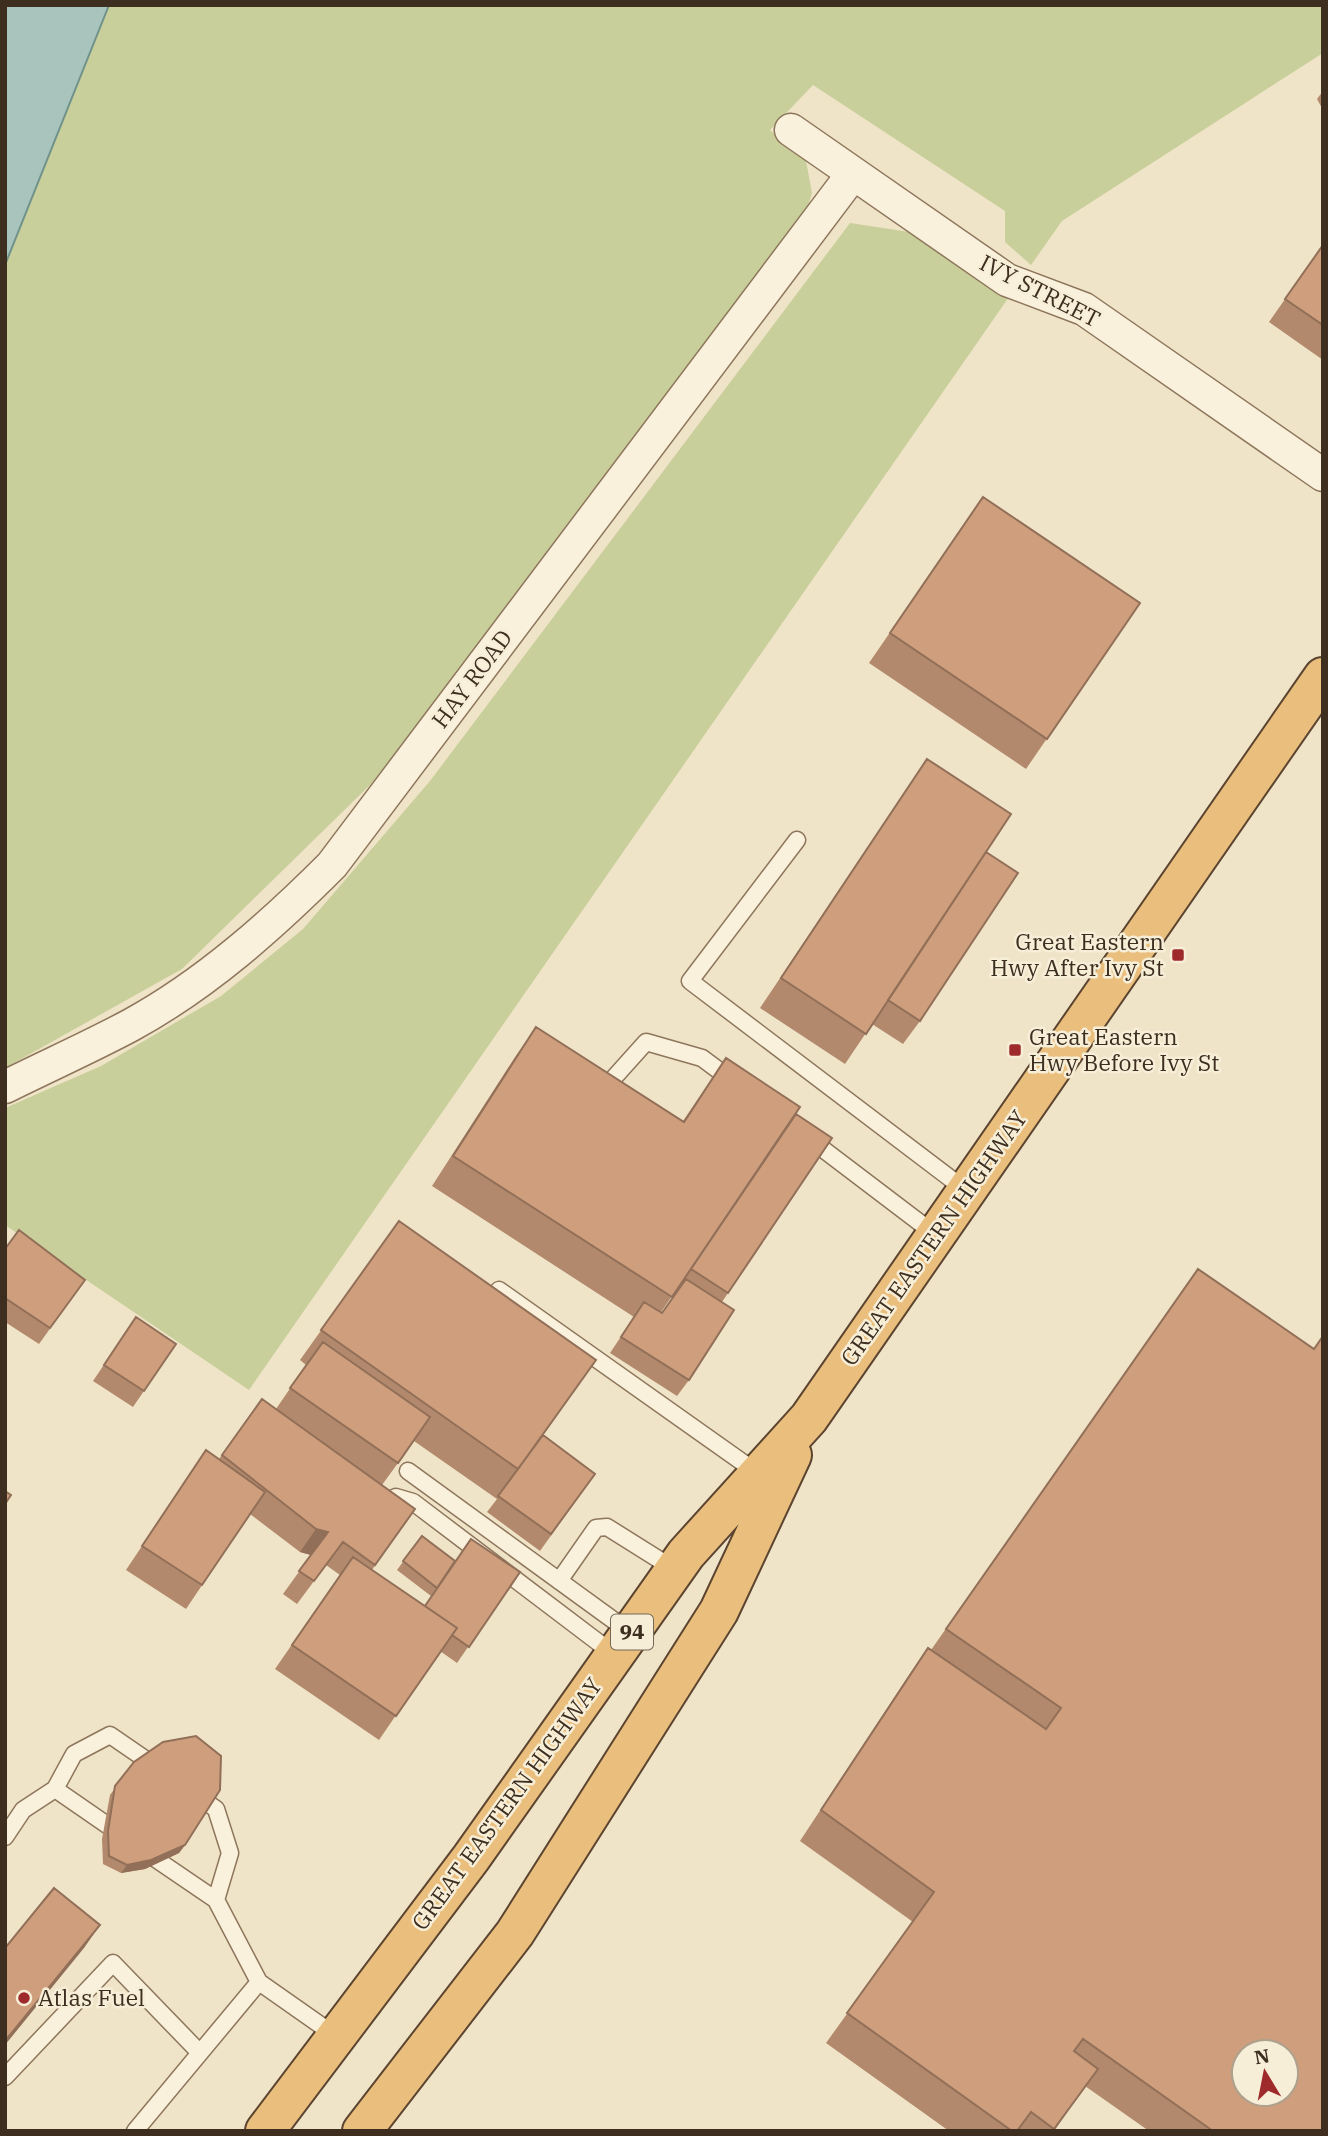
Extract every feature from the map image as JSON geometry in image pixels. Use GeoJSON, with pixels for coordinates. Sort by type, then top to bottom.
{"type":"FeatureCollection","features":[{"type":"Feature","properties":{"kind":"highway","name":"GREAT EASTERN HIGHWAY"},"geometry":{"type":"LineString","coordinates":[[265,2131],[471,1858],[676,1570],[809,1418],[1323,677]]}},
{"type":"Feature","properties":{"kind":"highway","name":"GREAT EASTERN HIGHWAY"},"geometry":{"type":"LineString","coordinates":[[362,2131],[515,1933],[719,1611],[809,1418]]}},
{"type":"Feature","properties":{"kind":"street","name":"IVY STREET"},"geometry":{"type":"LineString","coordinates":[[791,130],[852,175],[1007,280],[1084,309],[1323,475]]}},
{"type":"Feature","properties":{"kind":"street","name":"HAY ROAD"},"geometry":{"type":"LineString","coordinates":[[5,1087],[132,1024],[201,979],[256,937],[332,864],[852,175]]}},
{"type":"Feature","properties":{"kind":"lane"},"geometry":{"type":"LineString","coordinates":[[797,840],[690,981],[967,1191]]}},
{"type":"Feature","properties":{"kind":"lane"},"geometry":{"type":"LineString","coordinates":[[611,1081],[646,1042],[702,1058],[744,1089]]}},
{"type":"Feature","properties":{"kind":"lane"},"geometry":{"type":"LineString","coordinates":[[796,1129],[936,1235]]}},
{"type":"Feature","properties":{"kind":"lane"},"geometry":{"type":"LineString","coordinates":[[483,1313],[499,1290],[758,1474]]}},
{"type":"Feature","properties":{"kind":"lane"},"geometry":{"type":"LineString","coordinates":[[408,1471],[559,1581],[623,1644]]}},
{"type":"Feature","properties":{"kind":"lane"},"geometry":{"type":"LineString","coordinates":[[382,1504],[396,1497],[413,1502],[623,1644]]}},
{"type":"Feature","properties":{"kind":"lane"},"geometry":{"type":"LineString","coordinates":[[559,1581],[596,1528],[607,1527],[676,1570]]}},
{"type":"Feature","properties":{"kind":"lane"},"geometry":{"type":"LineString","coordinates":[[5,1837],[23,1811],[55,1789],[74,1754],[110,1735],[216,1809],[230,1853],[216,1900]]}},
{"type":"Feature","properties":{"kind":"lane"},"geometry":{"type":"LineString","coordinates":[[55,1789],[216,1900],[259,1982],[336,2036]]}},
{"type":"Feature","properties":{"kind":"lane"},"geometry":{"type":"LineString","coordinates":[[5,2077],[113,1963],[200,2053]]}},
{"type":"Feature","properties":{"kind":"lane"},"geometry":{"type":"LineString","coordinates":[[135,2131],[259,1982]]}},
{"type":"Feature","properties":{"kind":"green space"},"geometry":{"type":"Polygon","coordinates":[[[109,5],[1323,5],[1323,53],[1062,221],[1031,265],[1005,242],[1005,211],[813,85],[770,130],[806,161],[812,193],[800,232],[371,784],[182,969],[5,1068],[5,265],[109,5]]]}},
{"type":"Feature","properties":{"kind":"green space"},"geometry":{"type":"Polygon","coordinates":[[[850,223],[916,233],[1009,297],[249,1390],[5,1225],[5,1108],[101,1066],[221,996],[303,929],[430,781],[850,223]]]}},
{"type":"Feature","properties":{"kind":"water"},"geometry":{"type":"Polygon","coordinates":[[[5,5],[109,5],[5,265],[5,5]]]}},
{"type":"Feature","properties":{"kind":"building"},"geometry":{"type":"Polygon","coordinates":[[[1323,245],[1323,325],[1285,299],[1323,245]]]}},
{"type":"Feature","properties":{"kind":"building"},"geometry":{"type":"Polygon","coordinates":[[[983,497],[1140,603],[1047,739],[890,633],[983,497]]]}},
{"type":"Feature","properties":{"kind":"building"},"geometry":{"type":"Polygon","coordinates":[[[927,759],[1011,814],[866,1034],[781,978],[927,759]]]}},
{"type":"Feature","properties":{"kind":"building"},"geometry":{"type":"Polygon","coordinates":[[[986,852],[1018,873],[920,1021],[888,1000],[986,852]]]}},
{"type":"Feature","properties":{"kind":"building"},"geometry":{"type":"Polygon","coordinates":[[[536,1027],[684,1122],[726,1058],[800,1107],[672,1297],[453,1156],[536,1027]]]}},
{"type":"Feature","properties":{"kind":"building"},"geometry":{"type":"Polygon","coordinates":[[[796,1114],[832,1138],[728,1293],[691,1269],[796,1114]]]}},
{"type":"Feature","properties":{"kind":"building"},"geometry":{"type":"Polygon","coordinates":[[[399,1221],[596,1360],[518,1469],[321,1330],[399,1221]]]}},
{"type":"Feature","properties":{"kind":"building"},"geometry":{"type":"Polygon","coordinates":[[[19,1230],[85,1280],[50,1328],[5,1298],[5,1249],[19,1230]]]}},
{"type":"Feature","properties":{"kind":"building"},"geometry":{"type":"Polygon","coordinates":[[[1198,1269],[1314,1349],[1323,1336],[1323,2131],[1213,2131],[1083,2039],[1074,2051],[1098,2069],[1054,2129],[1031,2112],[1017,2131],[1012,2131],[847,2013],[934,1892],[821,1810],[928,1648],[1046,1729],[1061,1708],[946,1629],[1198,1269]]]}},
{"type":"Feature","properties":{"kind":"building"},"geometry":{"type":"Polygon","coordinates":[[[686,1279],[734,1310],[689,1380],[621,1337],[644,1302],[662,1313],[686,1279]]]}},
{"type":"Feature","properties":{"kind":"building"},"geometry":{"type":"Polygon","coordinates":[[[136,1317],[176,1344],[144,1391],[104,1365],[136,1317]]]}},
{"type":"Feature","properties":{"kind":"building"},"geometry":{"type":"Polygon","coordinates":[[[323,1342],[430,1417],[398,1463],[290,1388],[323,1342]]]}},
{"type":"Feature","properties":{"kind":"building"},"geometry":{"type":"Polygon","coordinates":[[[262,1399],[415,1509],[375,1565],[343,1542],[314,1581],[299,1571],[328,1532],[316,1529],[222,1455],[262,1399]]]}},
{"type":"Feature","properties":{"kind":"building"},"geometry":{"type":"Polygon","coordinates":[[[543,1435],[595,1474],[551,1534],[498,1496],[543,1435]]]}},
{"type":"Feature","properties":{"kind":"building"},"geometry":{"type":"Polygon","coordinates":[[[206,1450],[265,1492],[202,1585],[142,1546],[206,1450]]]}},
{"type":"Feature","properties":{"kind":"building"},"geometry":{"type":"Polygon","coordinates":[[[5,1491],[11,1495],[5,1504],[5,1491]]]}},
{"type":"Feature","properties":{"kind":"building"},"geometry":{"type":"Polygon","coordinates":[[[422,1536],[455,1561],[437,1588],[403,1561],[422,1536]]]}},
{"type":"Feature","properties":{"kind":"building"},"geometry":{"type":"Polygon","coordinates":[[[471,1539],[520,1572],[469,1647],[452,1635],[457,1628],[425,1606],[471,1539]]]}},
{"type":"Feature","properties":{"kind":"building"},"geometry":{"type":"Polygon","coordinates":[[[353,1557],[457,1628],[396,1716],[292,1645],[353,1557]]]}},
{"type":"Feature","properties":{"kind":"building"},"geometry":{"type":"Polygon","coordinates":[[[196,1736],[221,1756],[220,1790],[185,1845],[151,1860],[127,1865],[109,1856],[108,1831],[115,1786],[134,1762],[163,1742],[196,1736]]]}},
{"type":"Feature","properties":{"kind":"building","name":"Atlas Fuel"},"geometry":{"type":"Polygon","coordinates":[[[54,1888],[100,1925],[5,2041],[5,1948],[54,1888]]]}},
{"type":"Feature","properties":{"kind":"place","name":"Great Eastern Hwy After Ivy St"},"geometry":{"type":"Point","coordinates":[1178,955]}},
{"type":"Feature","properties":{"kind":"place","name":"Great Eastern Hwy Before Ivy St"},"geometry":{"type":"Point","coordinates":[1015,1050]}},
{"type":"Feature","properties":{"kind":"place","name":"Atlas Fuel"},"geometry":{"type":"Point","coordinates":[24,1998]}}]}
